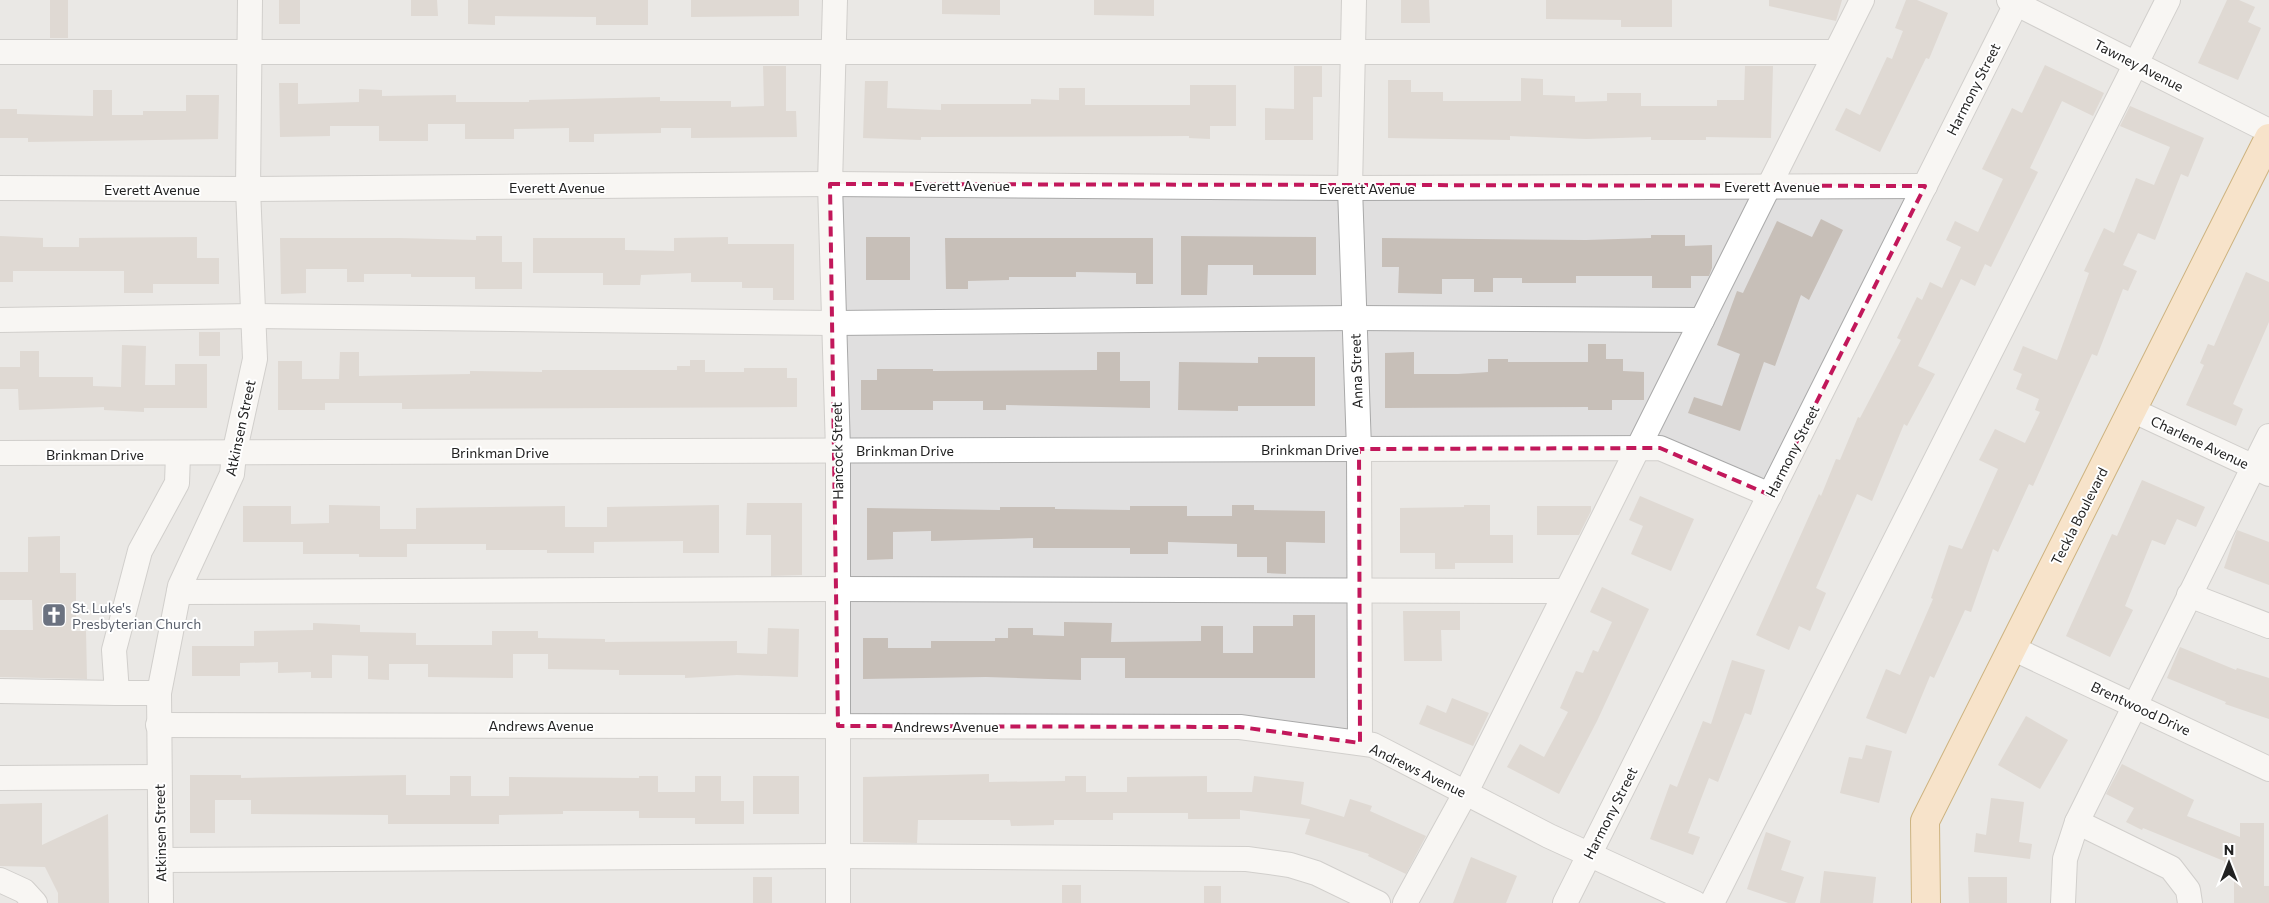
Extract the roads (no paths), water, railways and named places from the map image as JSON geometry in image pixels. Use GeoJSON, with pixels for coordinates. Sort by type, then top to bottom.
{"type":"FeatureCollection","features":[{"type":"Feature","properties":{"kind":"main road","name":"Teckla Boulevard"},"geometry":{"type":"LineString","coordinates":[[1926,903],[1925,821],[2269,138]]}},
{"type":"Feature","properties":{"kind":"street","name":"Atkinsen Street"},"geometry":{"type":"LineString","coordinates":[[161,903],[159,693],[179,592],[232,474],[234,454],[255,359],[248,189],[250,0]]}},
{"type":"Feature","properties":{"kind":"street","name":"Hancock Street"},"geometry":{"type":"LineString","coordinates":[[835,0],[830,184],[838,450],[838,903]]}},
{"type":"Feature","properties":{"kind":"street","name":"Anna Street"},"geometry":{"type":"LineString","coordinates":[[1354,0],[1350,188],[1359,449],[1360,743]]}},
{"type":"Feature","properties":{"kind":"street"},"geometry":{"type":"LineString","coordinates":[[1405,903],[1466,792],[1862,0]]}},
{"type":"Feature","properties":{"kind":"street"},"geometry":{"type":"LineString","coordinates":[[1712,903],[2168,0]]}},
{"type":"Feature","properties":{"kind":"street","name":"Tawney Avenue"},"geometry":{"type":"LineString","coordinates":[[2015,1],[2269,131]]}},
{"type":"Feature","properties":{"kind":"street","name":"Harmony Street"},"geometry":{"type":"LineString","coordinates":[[1565,903],[2015,1]]}},
{"type":"Feature","properties":{"kind":"street"},"geometry":{"type":"LineString","coordinates":[[0,52],[1353,54],[1835,52]]}},
{"type":"Feature","properties":{"kind":"street","name":"Everett Avenue"},"geometry":{"type":"LineString","coordinates":[[0,188],[248,189],[830,184],[1350,188],[1924,186]]}},
{"type":"Feature","properties":{"kind":"street"},"geometry":{"type":"LineString","coordinates":[[0,320],[253,316],[834,323],[1354,318],[1702,320]]}},
{"type":"Feature","properties":{"kind":"street","name":"Charlene Avenue"},"geometry":{"type":"LineString","coordinates":[[2132,410],[2261,470]]}},
{"type":"Feature","properties":{"kind":"street"},"geometry":{"type":"LineString","coordinates":[[2063,903],[2065,859],[2077,822],[2189,596],[2261,470],[2269,436]]}},
{"type":"Feature","properties":{"kind":"street","name":"Brinkman Drive"},"geometry":{"type":"LineString","coordinates":[[0,453],[234,454],[1660,448],[1770,495]]}},
{"type":"Feature","properties":{"kind":"street"},"geometry":{"type":"LineString","coordinates":[[117,693],[114,650],[140,551],[177,483],[178,454]]}},
{"type":"Feature","properties":{"kind":"street"},"geometry":{"type":"LineString","coordinates":[[179,592],[838,589],[1566,591]]}},
{"type":"Feature","properties":{"kind":"street"},"geometry":{"type":"LineString","coordinates":[[2189,596],[2269,626]]}},
{"type":"Feature","properties":{"kind":"street","name":"Brentwood Drive"},"geometry":{"type":"LineString","coordinates":[[2012,648],[2269,769]]}},
{"type":"Feature","properties":{"kind":"street"},"geometry":{"type":"LineString","coordinates":[[0,691],[159,693]]}},
{"type":"Feature","properties":{"kind":"street","name":"Andrews Avenue"},"geometry":{"type":"LineString","coordinates":[[158,725],[1240,726],[1373,745],[1590,854],[1695,903]]}},
{"type":"Feature","properties":{"kind":"street"},"geometry":{"type":"LineString","coordinates":[[0,778],[159,777]]}},
{"type":"Feature","properties":{"kind":"street"},"geometry":{"type":"LineString","coordinates":[[2077,822],[2171,868],[2188,890],[2190,903]]}},
{"type":"Feature","properties":{"kind":"street"},"geometry":{"type":"LineString","coordinates":[[161,860],[838,856],[1247,859],[1290,865],[1316,873],[1378,903]]}},
{"type":"Feature","properties":{"kind":"street"},"geometry":{"type":"LineString","coordinates":[[0,880],[24,891],[35,903]]}},
{"type":"Feature","properties":{"kind":"place","name":"St. Luke's Presbyterian Church"},"geometry":{"type":"Point","coordinates":[54,615]}}]}
